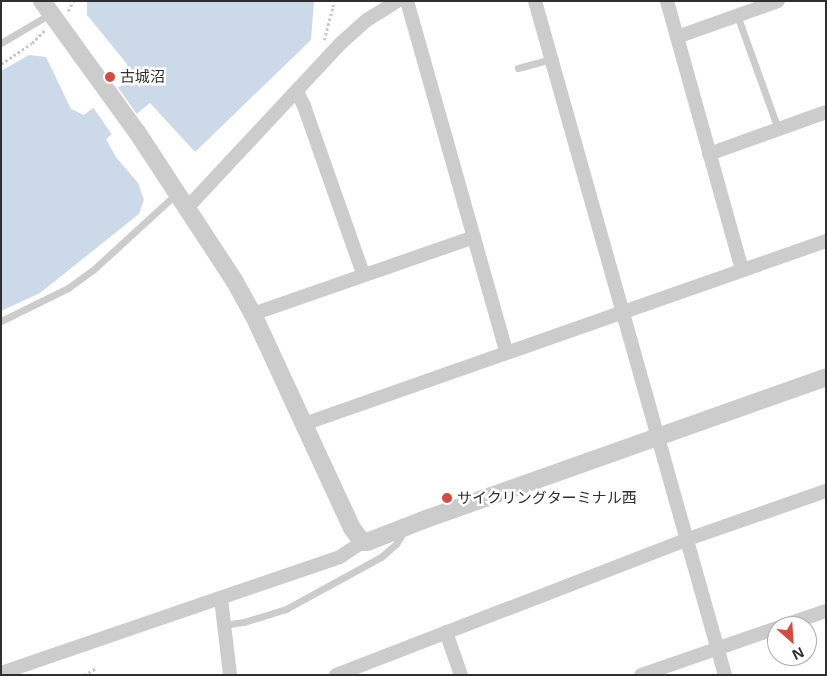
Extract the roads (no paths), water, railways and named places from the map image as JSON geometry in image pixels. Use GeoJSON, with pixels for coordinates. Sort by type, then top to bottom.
{"type":"FeatureCollection","features":[{"type":"Feature","properties":{"kind":"street"},"geometry":{"type":"LineString","coordinates":[[187,208],[340,44],[367,20],[397,1]]}},
{"type":"Feature","properties":{"kind":"street"},"geometry":{"type":"LineString","coordinates":[[407,1],[506,352]]}},
{"type":"Feature","properties":{"kind":"street"},"geometry":{"type":"LineString","coordinates":[[535,1],[725,675]]}},
{"type":"Feature","properties":{"kind":"street"},"geometry":{"type":"LineString","coordinates":[[667,1],[742,270]]}},
{"type":"Feature","properties":{"kind":"street"},"geometry":{"type":"LineString","coordinates":[[677,37],[778,1]]}},
{"type":"Feature","properties":{"kind":"street"},"geometry":{"type":"LineString","coordinates":[[49,12],[137,132],[223,262],[253,314],[352,528],[362,542]]}},
{"type":"Feature","properties":{"kind":"street"},"geometry":{"type":"LineString","coordinates":[[297,92],[304,106],[363,274]]}},
{"type":"Feature","properties":{"kind":"street"},"geometry":{"type":"LineString","coordinates":[[709,154],[826,112]]}},
{"type":"Feature","properties":{"kind":"street"},"geometry":{"type":"LineString","coordinates":[[253,314],[363,274],[474,237]]}},
{"type":"Feature","properties":{"kind":"street"},"geometry":{"type":"LineString","coordinates":[[304,424],[742,270],[825,245]]}},
{"type":"Feature","properties":{"kind":"street"},"geometry":{"type":"LineString","coordinates":[[1,673],[340,557],[362,542],[367,542],[657,436],[826,378]]}},
{"type":"Feature","properties":{"kind":"street"},"geometry":{"type":"LineString","coordinates":[[336,675],[688,539],[826,491]]}},
{"type":"Feature","properties":{"kind":"street"},"geometry":{"type":"LineString","coordinates":[[221,599],[230,675]]}},
{"type":"Feature","properties":{"kind":"street"},"geometry":{"type":"LineString","coordinates":[[811,616],[826,611]]}},
{"type":"Feature","properties":{"kind":"street"},"geometry":{"type":"LineString","coordinates":[[641,675],[767,631]]}},
{"type":"Feature","properties":{"kind":"street"},"geometry":{"type":"LineString","coordinates":[[446,632],[461,675]]}},
{"type":"Feature","properties":{"kind":"lane"},"geometry":{"type":"LineString","coordinates":[[1,43],[49,12]]}},
{"type":"Feature","properties":{"kind":"lane"},"geometry":{"type":"LineString","coordinates":[[737,16],[778,129]]}},
{"type":"Feature","properties":{"kind":"lane"},"geometry":{"type":"LineString","coordinates":[[518,68],[551,59]]}},
{"type":"Feature","properties":{"kind":"lane"},"geometry":{"type":"LineString","coordinates":[[1,322],[68,288],[93,270],[177,193]]}},
{"type":"Feature","properties":{"kind":"lane"},"geometry":{"type":"LineString","coordinates":[[224,625],[244,622],[286,609],[382,557],[396,544],[407,526]]}},
{"type":"Feature","properties":{"kind":"water","name":"古城沼"},"geometry":{"type":"Polygon","coordinates":[[[87,1],[314,1],[311,40],[195,152],[150,103],[106,139],[116,157],[138,183],[144,200],[139,214],[40,293],[1,311],[1,71],[29,55],[46,57],[71,109],[84,115],[129,79],[127,64],[87,15],[87,1]]]}},
{"type":"Feature","properties":{"kind":"place","name":"古城沼"},"geometry":{"type":"Point","coordinates":[110,77]}},
{"type":"Feature","properties":{"kind":"place","name":"サイクリングターミナル西"},"geometry":{"type":"Point","coordinates":[447,498]}}]}
